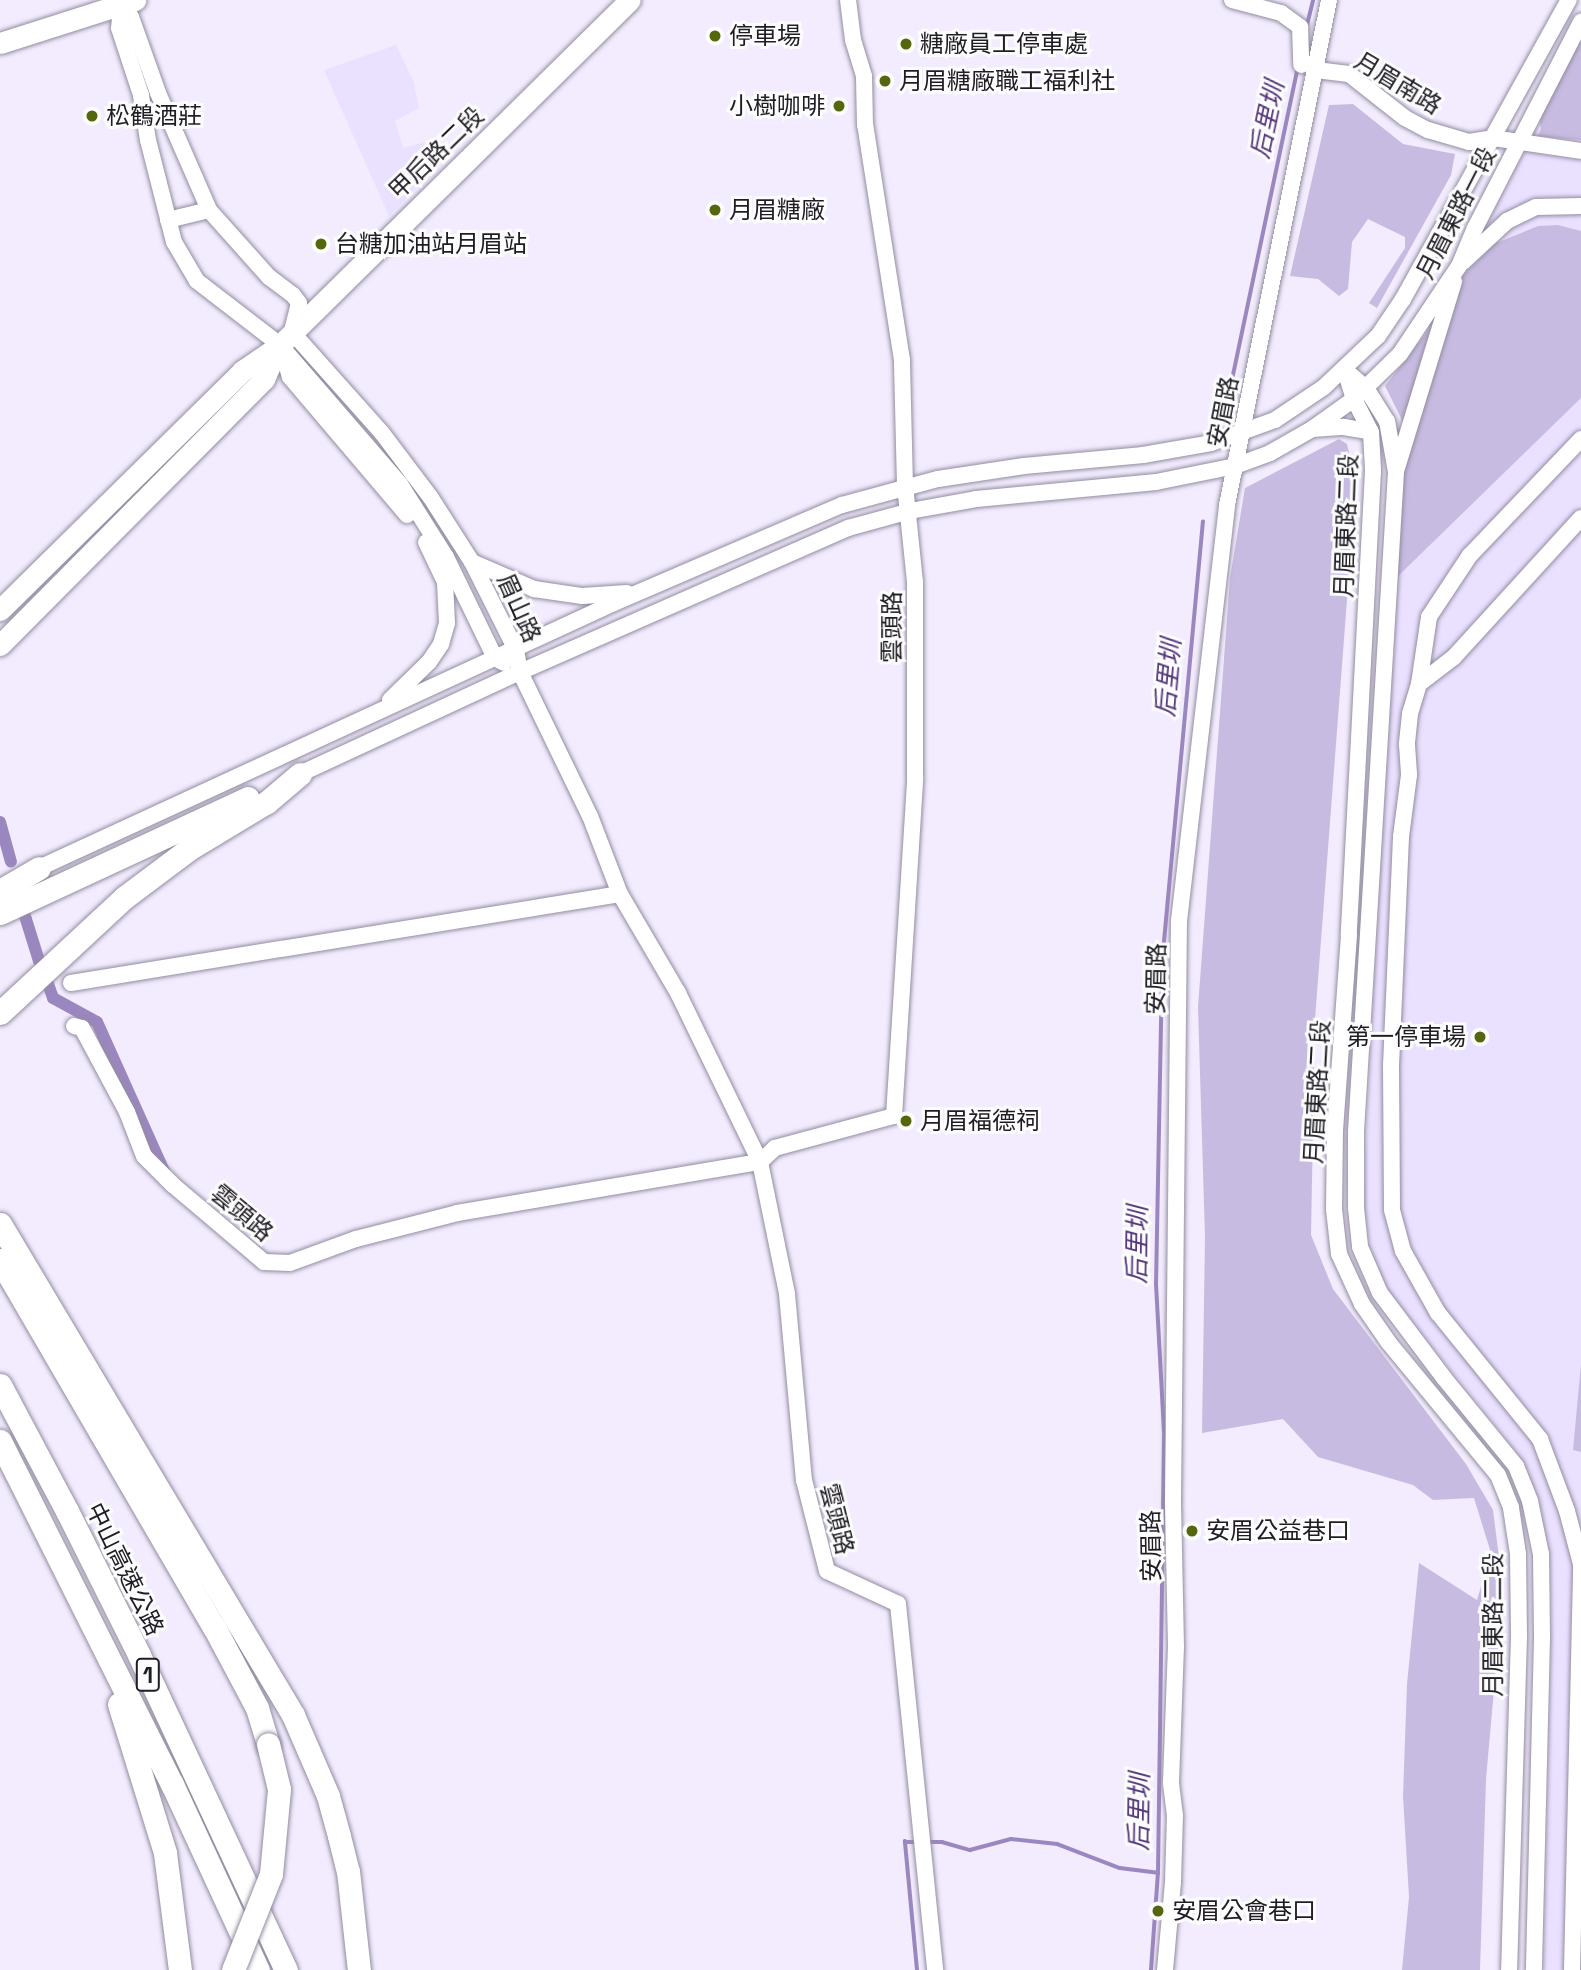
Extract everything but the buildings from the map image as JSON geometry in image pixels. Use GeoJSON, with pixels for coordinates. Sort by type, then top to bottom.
{"type":"FeatureCollection","features":[{"type":"Feature","properties":{"kind":"highway"},"geometry":{"type":"LineString","coordinates":[[0,913],[300,774]]}},
{"type":"Feature","properties":{"kind":"highway"},"geometry":{"type":"LineString","coordinates":[[0,1013],[125,897],[189,849],[267,802],[300,774]]}},
{"type":"Feature","properties":{"kind":"highway"},"geometry":{"type":"LineString","coordinates":[[0,878],[39,867]]}},
{"type":"Feature","properties":{"kind":"highway"},"geometry":{"type":"LineString","coordinates":[[0,891],[39,867]]}},
{"type":"Feature","properties":{"kind":"highway"},"geometry":{"type":"LineString","coordinates":[[0,1224],[293,1715],[328,1796],[339,1836],[348,1871],[359,1970]]}},
{"type":"Feature","properties":{"kind":"highway"},"geometry":{"type":"LineString","coordinates":[[0,1260],[215,1627],[257,1708],[279,1788],[277,1832],[271,1874],[233,1970]]}},
{"type":"Feature","properties":{"kind":"highway","name":"中山高速公路"},"geometry":{"type":"LineString","coordinates":[[0,1385],[139,1655],[286,1970]]}},
{"type":"Feature","properties":{"kind":"highway","name":"1"},"geometry":{"type":"LineString","coordinates":[[0,1441],[196,1834],[258,1970]]}},
{"type":"Feature","properties":{"kind":"highway"},"geometry":{"type":"LineString","coordinates":[[116,1672],[120,1711],[138,1758],[165,1853],[180,1970]]}},
{"type":"Feature","properties":{"kind":"main road","name":"甲后路二段"},"geometry":{"type":"LineString","coordinates":[[0,610],[242,371],[286,338],[631,0]]}},
{"type":"Feature","properties":{"kind":"main road"},"geometry":{"type":"LineString","coordinates":[[0,43],[126,2]]}},
{"type":"Feature","properties":{"kind":"main road","name":"甲后路二段"},"geometry":{"type":"LineString","coordinates":[[0,645],[264,379],[286,338]]}},
{"type":"Feature","properties":{"kind":"street","name":"雲頭路"},"geometry":{"type":"LineString","coordinates":[[74,1026],[82,1028],[127,1112],[144,1156],[173,1185],[264,1262],[290,1264],[356,1239],[457,1213],[760,1162],[775,1148],[894,1116],[915,778],[915,582],[910,511],[905,486],[902,360],[865,125],[864,76],[853,40],[848,0]]}},
{"type":"Feature","properties":{"kind":"street"},"geometry":{"type":"LineString","coordinates":[[1232,0],[1281,13],[1300,27],[1308,68]]}},
{"type":"Feature","properties":{"kind":"street","name":"安眉路"},"geometry":{"type":"LineString","coordinates":[[1165,1970],[1173,1882],[1175,1816],[1171,1782],[1176,1647],[1173,1487],[1179,921],[1227,505],[1308,68],[1329,0]]}},
{"type":"Feature","properties":{"kind":"street","name":"月眉東路一段"},"geometry":{"type":"LineString","coordinates":[[39,867],[381,709],[818,514],[905,486],[1024,466],[1143,456],[1211,443],[1275,420],[1345,370],[1378,336],[1403,299],[1569,0]]}},
{"type":"Feature","properties":{"kind":"street"},"geometry":{"type":"LineString","coordinates":[[126,2],[158,93],[209,210],[269,277],[293,295],[299,303],[286,338],[290,377],[398,500],[425,542],[445,582],[449,612],[440,644],[429,662],[381,709]]}},
{"type":"Feature","properties":{"kind":"street","name":"眉山路"},"geometry":{"type":"LineString","coordinates":[[126,2],[119,29],[141,95],[148,139],[173,242],[197,281],[286,338],[382,433],[431,498],[472,562],[516,650],[520,672]]}},
{"type":"Feature","properties":{"kind":"street","name":"月眉東路一段"},"geometry":{"type":"LineString","coordinates":[[300,774],[520,672],[848,528],[910,511],[976,499],[1156,482],[1235,466],[1270,453],[1312,429],[1360,393],[1400,354],[1459,266],[1519,141],[1581,22]]}},
{"type":"Feature","properties":{"kind":"street","name":"月眉南路"},"geometry":{"type":"LineString","coordinates":[[1308,68],[1349,74],[1405,118],[1428,131],[1469,142],[1493,138],[1581,151]]}},
{"type":"Feature","properties":{"kind":"street"},"geometry":{"type":"LineString","coordinates":[[1396,472],[1459,266],[1507,221],[1536,207],[1581,206]]}},
{"type":"Feature","properties":{"kind":"street"},"geometry":{"type":"LineString","coordinates":[[168,220],[209,210]]}},
{"type":"Feature","properties":{"kind":"street","name":"眉山路"},"geometry":{"type":"LineString","coordinates":[[286,338],[400,484],[446,557],[495,658],[520,672]]}},
{"type":"Feature","properties":{"kind":"street","name":"月眉東路二段"},"geometry":{"type":"LineString","coordinates":[[1345,370],[1360,393],[1387,421],[1396,472],[1366,937],[1356,1208],[1360,1247],[1380,1293],[1516,1466],[1530,1501],[1541,1554],[1534,1970]]}},
{"type":"Feature","properties":{"kind":"street","name":"月眉東路二段"},"geometry":{"type":"LineString","coordinates":[[1360,393],[1371,432],[1373,471],[1349,935],[1335,1128],[1334,1209],[1339,1254],[1362,1304],[1389,1343],[1498,1475],[1511,1508],[1518,1554],[1519,1636],[1509,1970]]}},
{"type":"Feature","properties":{"kind":"street"},"geometry":{"type":"LineString","coordinates":[[1312,429],[1344,427],[1371,432]]}},
{"type":"Feature","properties":{"kind":"street"},"geometry":{"type":"LineString","coordinates":[[1572,1970],[1581,1565],[1567,1511],[1540,1439],[1438,1314],[1403,1251],[1392,1210],[1391,1065],[1401,836],[1408,785],[1410,714],[1419,684],[1429,617],[1449,583],[1471,555],[1581,439]]}},
{"type":"Feature","properties":{"kind":"street"},"geometry":{"type":"LineString","coordinates":[[1419,684],[1454,657],[1581,518]]}},
{"type":"Feature","properties":{"kind":"street"},"geometry":{"type":"LineString","coordinates":[[472,562],[534,589],[582,596],[637,593]]}},
{"type":"Feature","properties":{"kind":"street","name":"雲頭路"},"geometry":{"type":"LineString","coordinates":[[520,672],[590,816],[620,894],[678,993],[760,1162],[787,1294],[804,1480],[827,1571],[898,1604],[935,1970]]}},
{"type":"Feature","properties":{"kind":"street"},"geometry":{"type":"LineString","coordinates":[[71,984],[620,894]]}},
{"type":"Feature","properties":{"kind":"shaded area"},"geometry":{"type":"Polygon","coordinates":[[[1581,35],[1581,1970],[1544,1970],[1552,1612],[1548,1542],[1535,1491],[1515,1450],[1387,1290],[1370,1247],[1364,1203],[1390,602],[1462,271],[1581,35]]]}},
{"type":"Feature","properties":{"kind":"shaded area"},"geometry":{"type":"Polygon","coordinates":[[[1581,36],[1581,140],[1538,136],[1541,129],[1539,115],[1581,36]]]}},
{"type":"Feature","properties":{"kind":"shaded area"},"geometry":{"type":"Polygon","coordinates":[[[396,45],[413,80],[419,108],[395,121],[403,148],[425,142],[431,162],[442,161],[389,216],[324,70],[396,45]]]}},
{"type":"Feature","properties":{"kind":"shaded area"},"geometry":{"type":"Polygon","coordinates":[[[1353,104],[1403,144],[1455,154],[1451,175],[1377,308],[1369,303],[1405,248],[1405,237],[1368,219],[1352,242],[1348,289],[1339,296],[1318,279],[1290,276],[1329,105],[1353,104]]]}},
{"type":"Feature","properties":{"kind":"shaded area"},"geometry":{"type":"Polygon","coordinates":[[[1558,225],[1581,231],[1581,398],[1393,581],[1401,475],[1462,276],[1494,244],[1538,226],[1558,225]]]}},
{"type":"Feature","properties":{"kind":"shaded area"},"geometry":{"type":"Polygon","coordinates":[[[1431,327],[1403,422],[1385,386],[1431,327]]]}},
{"type":"Feature","properties":{"kind":"shaded area"},"geometry":{"type":"Polygon","coordinates":[[[1339,439],[1347,444],[1356,482],[1315,1019],[1311,1235],[1333,1289],[1466,1464],[1493,1510],[1503,1589],[1486,1779],[1480,1970],[1402,1970],[1409,1897],[1403,1796],[1407,1684],[1419,1563],[1477,1600],[1491,1553],[1474,1498],[1433,1500],[1413,1485],[1318,1457],[1283,1419],[1202,1433],[1205,1237],[1198,1007],[1230,578],[1245,488],[1339,439]]]}},
{"type":"Feature","properties":{"kind":"shaded area"},"geometry":{"type":"Polygon","coordinates":[[[1581,1364],[1581,1452],[1573,1450],[1581,1364]]]}},
{"type":"Feature","properties":{"kind":"waterway","name":"后里圳"},"geometry":{"type":"LineString","coordinates":[[1306,29],[1313,0]]}},
{"type":"Feature","properties":{"kind":"waterway","name":"后里圳"},"geometry":{"type":"LineString","coordinates":[[1225,413],[1298,67]]}},
{"type":"Feature","properties":{"kind":"waterway","name":"后里圳"},"geometry":{"type":"LineString","coordinates":[[1151,1970],[1158,1873],[1164,1432],[1156,1285],[1162,963],[1203,522]]}},
{"type":"Feature","properties":{"kind":"waterway"},"geometry":{"type":"LineString","coordinates":[[0,822],[11,862]]}},
{"type":"Feature","properties":{"kind":"waterway"},"geometry":{"type":"LineString","coordinates":[[25,916],[39,961]]}},
{"type":"Feature","properties":{"kind":"waterway"},"geometry":{"type":"LineString","coordinates":[[48,984],[53,998],[97,1022],[164,1171]]}},
{"type":"Feature","properties":{"kind":"waterway"},"geometry":{"type":"LineString","coordinates":[[926,1842],[942,1842],[970,1850],[1011,1839],[1057,1844],[1120,1868],[1158,1873]]}},
{"type":"Feature","properties":{"kind":"waterway"},"geometry":{"type":"LineString","coordinates":[[917,1970],[905,1842],[918,1842]]}},
{"type":"Feature","properties":{"kind":"place","name":"停車場"},"geometry":{"type":"Point","coordinates":[715,36]}},
{"type":"Feature","properties":{"kind":"place","name":"糖廠員工停車處"},"geometry":{"type":"Point","coordinates":[906,44]}},
{"type":"Feature","properties":{"kind":"place","name":"月眉糖廠職工福利社"},"geometry":{"type":"Point","coordinates":[885,81]}},
{"type":"Feature","properties":{"kind":"place","name":"小樹咖啡"},"geometry":{"type":"Point","coordinates":[839,106]}},
{"type":"Feature","properties":{"kind":"place","name":"松鶴酒莊"},"geometry":{"type":"Point","coordinates":[92,116]}},
{"type":"Feature","properties":{"kind":"place","name":"月眉糖廠"},"geometry":{"type":"Point","coordinates":[715,210]}},
{"type":"Feature","properties":{"kind":"place","name":"台糖加油站月眉站"},"geometry":{"type":"Point","coordinates":[321,244]}},
{"type":"Feature","properties":{"kind":"place","name":"第一停車場"},"geometry":{"type":"Point","coordinates":[1480,1037]}},
{"type":"Feature","properties":{"kind":"place","name":"月眉福德祠"},"geometry":{"type":"Point","coordinates":[906,1121]}},
{"type":"Feature","properties":{"kind":"place","name":"安眉公益巷口"},"geometry":{"type":"Point","coordinates":[1192,1531]}},
{"type":"Feature","properties":{"kind":"place","name":"安眉公會巷口"},"geometry":{"type":"Point","coordinates":[1158,1911]}}]}
